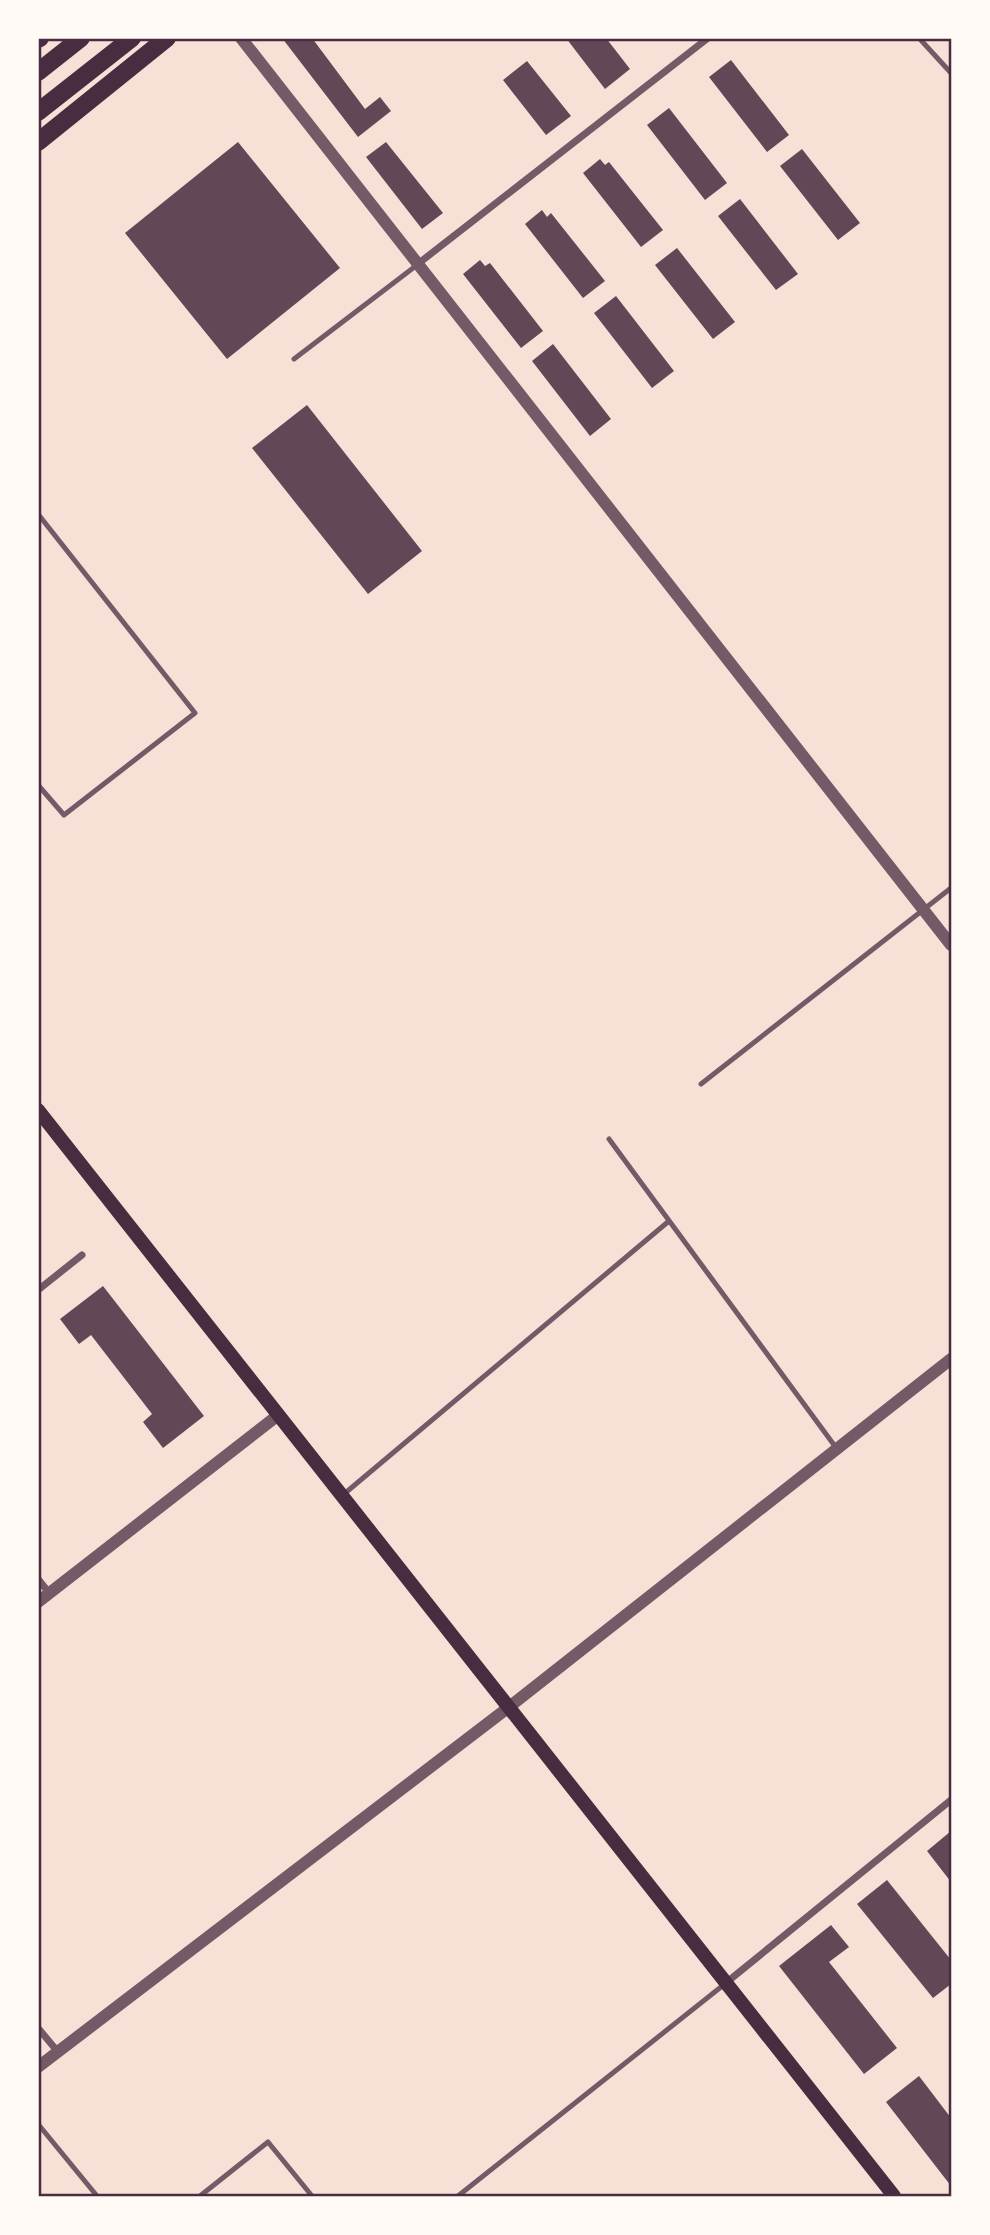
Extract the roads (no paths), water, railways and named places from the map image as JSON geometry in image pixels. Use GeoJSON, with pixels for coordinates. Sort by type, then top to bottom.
{"type":"FeatureCollection","features":[{"type":"Feature","properties":{"kind":"main road"},"geometry":{"type":"LineString","coordinates":[[38,72],[80,38]]}},
{"type":"Feature","properties":{"kind":"main road"},"geometry":{"type":"LineString","coordinates":[[38,142],[167,38]]}},
{"type":"Feature","properties":{"kind":"main road"},"geometry":{"type":"LineString","coordinates":[[38,112],[128,41]]}},
{"type":"Feature","properties":{"kind":"main road"},"geometry":{"type":"LineString","coordinates":[[38,1110],[894,2196]]}},
{"type":"Feature","properties":{"kind":"street"},"geometry":{"type":"LineString","coordinates":[[241,38],[951,944]]}},
{"type":"Feature","properties":{"kind":"street"},"geometry":{"type":"LineString","coordinates":[[419,263],[708,38]]}},
{"type":"Feature","properties":{"kind":"street"},"geometry":{"type":"LineString","coordinates":[[38,1290],[82,1255]]}},
{"type":"Feature","properties":{"kind":"street"},"geometry":{"type":"LineString","coordinates":[[38,2067],[509,1707],[951,1359]]}},
{"type":"Feature","properties":{"kind":"street"},"geometry":{"type":"LineString","coordinates":[[38,1602],[277,1416]]}},
{"type":"Feature","properties":{"kind":"street"},"geometry":{"type":"LineString","coordinates":[[38,1579],[50,1594]]}},
{"type":"Feature","properties":{"kind":"street"},"geometry":{"type":"LineString","coordinates":[[726,1983],[951,1800]]}},
{"type":"Feature","properties":{"kind":"street"},"geometry":{"type":"LineString","coordinates":[[38,2028],[58,2052]]}},
{"type":"Feature","properties":{"kind":"lane"},"geometry":{"type":"LineString","coordinates":[[919,38],[951,73]]}},
{"type":"Feature","properties":{"kind":"lane"},"geometry":{"type":"LineString","coordinates":[[294,359],[419,263]]}},
{"type":"Feature","properties":{"kind":"lane"},"geometry":{"type":"LineString","coordinates":[[38,514],[195,713],[64,815],[38,785]]}},
{"type":"Feature","properties":{"kind":"lane"},"geometry":{"type":"LineString","coordinates":[[701,1084],[951,888]]}},
{"type":"Feature","properties":{"kind":"lane"},"geometry":{"type":"LineString","coordinates":[[609,1139],[837,1449]]}},
{"type":"Feature","properties":{"kind":"lane"},"geometry":{"type":"LineString","coordinates":[[342,1496],[669,1221]]}},
{"type":"Feature","properties":{"kind":"lane"},"geometry":{"type":"LineString","coordinates":[[458,2196],[726,1983]]}},
{"type":"Feature","properties":{"kind":"lane"},"geometry":{"type":"LineString","coordinates":[[38,2124],[97,2196]]}},
{"type":"Feature","properties":{"kind":"lane"},"geometry":{"type":"LineString","coordinates":[[200,2196],[268,2142],[312,2196]]}}]}
